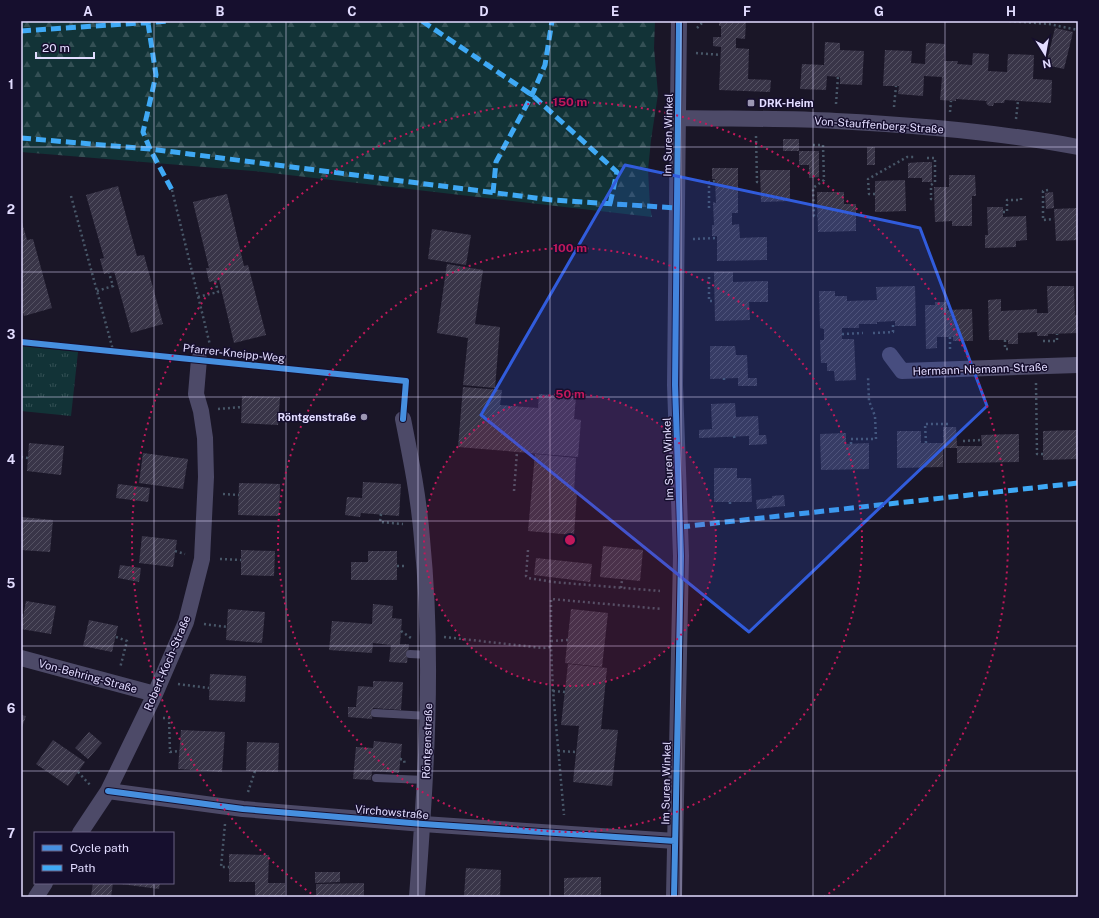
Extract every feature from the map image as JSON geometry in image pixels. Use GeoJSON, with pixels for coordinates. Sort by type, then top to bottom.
{"type":"FeatureCollection","features":[{"type":"Feature","properties":{"kind":"street","name":"Im Suren Winkel"},"geometry":{"type":"LineString","coordinates":[[674,897],[681,611],[681,556],[675,385],[679,21]]}},
{"type":"Feature","properties":{"kind":"street","name":"Von-Stauffenberg-Straße"},"geometry":{"type":"LineString","coordinates":[[678,118],[835,121],[948,130],[1045,141],[1078,147]]}},
{"type":"Feature","properties":{"kind":"street","name":"Hermann-Niemann-Straße"},"geometry":{"type":"LineString","coordinates":[[890,355],[902,371],[1078,365]]}},
{"type":"Feature","properties":{"kind":"street","name":"Robert-Koch-Straße"},"geometry":{"type":"LineString","coordinates":[[81,832],[108,791],[158,688],[186,622],[202,558],[206,485],[205,438],[196,394],[199,359]]}},
{"type":"Feature","properties":{"kind":"street","name":"Röntgenstraße"},"geometry":{"type":"LineString","coordinates":[[403,419],[415,480],[420,525],[426,583],[429,655],[429,716],[426,780],[417,897]]}},
{"type":"Feature","properties":{"kind":"street","name":"Von-Behring-Straße"},"geometry":{"type":"LineString","coordinates":[[21,658],[116,684],[158,688]]}},
{"type":"Feature","properties":{"kind":"street","name":"Virchowstraße"},"geometry":{"type":"LineString","coordinates":[[108,791],[227,808],[423,824],[675,841]]}},
{"type":"Feature","properties":{"kind":"street"},"geometry":{"type":"LineString","coordinates":[[36,897],[44,884]]}},
{"type":"Feature","properties":{"kind":"lane"},"geometry":{"type":"LineString","coordinates":[[410,654],[429,655]]}},
{"type":"Feature","properties":{"kind":"lane"},"geometry":{"type":"LineString","coordinates":[[375,713],[429,716]]}},
{"type":"Feature","properties":{"kind":"lane"},"geometry":{"type":"LineString","coordinates":[[376,778],[426,780]]}},
{"type":"Feature","properties":{"kind":"path"},"geometry":{"type":"LineString","coordinates":[[695,31],[704,21]]}},
{"type":"Feature","properties":{"kind":"path"},"geometry":{"type":"LineString","coordinates":[[1009,21],[1038,22],[1078,30]]}},
{"type":"Feature","properties":{"kind":"path"},"geometry":{"type":"LineString","coordinates":[[679,52],[721,55]]}},
{"type":"Feature","properties":{"kind":"path"},"geometry":{"type":"LineString","coordinates":[[835,121],[838,76]]}},
{"type":"Feature","properties":{"kind":"path"},"geometry":{"type":"LineString","coordinates":[[756,119],[757,182],[760,182]]}},
{"type":"Feature","properties":{"kind":"path"},"geometry":{"type":"LineString","coordinates":[[813,145],[823,145],[824,180],[813,188],[814,216],[818,216]]}},
{"type":"Feature","properties":{"kind":"path"},"geometry":{"type":"LineString","coordinates":[[875,194],[869,194],[868,179],[907,157],[916,157]]}},
{"type":"Feature","properties":{"kind":"path"},"geometry":{"type":"LineString","coordinates":[[927,158],[935,158],[935,182],[931,185],[931,199],[934,199]]}},
{"type":"Feature","properties":{"kind":"path"},"geometry":{"type":"LineString","coordinates":[[709,208],[709,182],[715,181]]}},
{"type":"Feature","properties":{"kind":"path"},"geometry":{"type":"LineString","coordinates":[[1048,190],[1043,191],[1043,220],[1054,219]]}},
{"type":"Feature","properties":{"kind":"path"},"geometry":{"type":"LineString","coordinates":[[71,196],[113,350]]}},
{"type":"Feature","properties":{"kind":"path"},"geometry":{"type":"LineString","coordinates":[[1003,212],[1007,212],[1007,200],[1021,200],[1021,198]]}},
{"type":"Feature","properties":{"kind":"path"},"geometry":{"type":"LineString","coordinates":[[676,240],[717,238]]}},
{"type":"Feature","properties":{"kind":"path"},"geometry":{"type":"LineString","coordinates":[[97,291],[113,286],[109,273]]}},
{"type":"Feature","properties":{"kind":"path"},"geometry":{"type":"LineString","coordinates":[[709,278],[709,301],[715,301]]}},
{"type":"Feature","properties":{"kind":"path"},"geometry":{"type":"LineString","coordinates":[[198,297],[218,292],[215,280]]}},
{"type":"Feature","properties":{"kind":"path"},"geometry":{"type":"LineString","coordinates":[[873,333],[893,332],[893,322]]}},
{"type":"Feature","properties":{"kind":"path"},"geometry":{"type":"LineString","coordinates":[[842,334],[864,333]]}},
{"type":"Feature","properties":{"kind":"path"},"geometry":{"type":"LineString","coordinates":[[1043,341],[1057,341],[1057,334]]}},
{"type":"Feature","properties":{"kind":"path"},"geometry":{"type":"LineString","coordinates":[[944,353],[950,353],[950,337]]}},
{"type":"Feature","properties":{"kind":"path"},"geometry":{"type":"LineString","coordinates":[[1005,340],[1005,349],[1013,349]]}},
{"type":"Feature","properties":{"kind":"path"},"geometry":{"type":"LineString","coordinates":[[1035,367],[1037,454],[1043,454]]}},
{"type":"Feature","properties":{"kind":"path"},"geometry":{"type":"LineString","coordinates":[[851,444],[851,439],[876,439],[876,416],[869,401],[868,376]]}},
{"type":"Feature","properties":{"kind":"path"},"geometry":{"type":"LineString","coordinates":[[200,411],[242,407]]}},
{"type":"Feature","properties":{"kind":"path"},"geometry":{"type":"LineString","coordinates":[[926,443],[925,424],[949,424]]}},
{"type":"Feature","properties":{"kind":"path"},"geometry":{"type":"LineString","coordinates":[[734,436],[734,441]]}},
{"type":"Feature","properties":{"kind":"path"},"geometry":{"type":"LineString","coordinates":[[963,441],[981,440]]}},
{"type":"Feature","properties":{"kind":"path"},"geometry":{"type":"LineString","coordinates":[[514,491],[517,452]]}},
{"type":"Feature","properties":{"kind":"path"},"geometry":{"type":"LineString","coordinates":[[21,457],[28,458]]}},
{"type":"Feature","properties":{"kind":"path"},"geometry":{"type":"LineString","coordinates":[[381,514],[380,522],[420,525]]}},
{"type":"Feature","properties":{"kind":"path"},"geometry":{"type":"LineString","coordinates":[[528,550],[526,576],[528,578],[553,582],[660,591]]}},
{"type":"Feature","properties":{"kind":"path"},"geometry":{"type":"LineString","coordinates":[[553,577],[553,582]]}},
{"type":"Feature","properties":{"kind":"path"},"geometry":{"type":"LineString","coordinates":[[621,588],[622,580]]}},
{"type":"Feature","properties":{"kind":"path"},"geometry":{"type":"LineString","coordinates":[[565,834],[553,691],[551,599],[681,611]]}},
{"type":"Feature","properties":{"kind":"path"},"geometry":{"type":"LineString","coordinates":[[186,622],[227,627]]}},
{"type":"Feature","properties":{"kind":"path"},"geometry":{"type":"LineString","coordinates":[[428,635],[544,648],[552,647]]}},
{"type":"Feature","properties":{"kind":"path"},"geometry":{"type":"LineString","coordinates":[[116,637],[127,641],[116,684]]}},
{"type":"Feature","properties":{"kind":"path"},"geometry":{"type":"LineString","coordinates":[[551,641],[568,640]]}},
{"type":"Feature","properties":{"kind":"path"},"geometry":{"type":"LineString","coordinates":[[158,688],[210,688]]}},
{"type":"Feature","properties":{"kind":"path"},"geometry":{"type":"LineString","coordinates":[[553,691],[565,692]]}},
{"type":"Feature","properties":{"kind":"path"},"geometry":{"type":"LineString","coordinates":[[144,716],[169,718],[170,752],[179,752]]}},
{"type":"Feature","properties":{"kind":"path"},"geometry":{"type":"LineString","coordinates":[[558,751],[576,752]]}},
{"type":"Feature","properties":{"kind":"path"},"geometry":{"type":"LineString","coordinates":[[227,808],[221,867],[229,867]]}},
{"type":"Feature","properties":{"kind":"highlighted area"},"geometry":{"type":"Polygon","coordinates":[[[625,165],[920,228],[987,406],[749,632],[481,415],[625,165]]]}},
{"type":"Feature","properties":{"kind":"green space"},"geometry":{"type":"Polygon","coordinates":[[[21,21],[655,21],[654,48],[658,94],[648,170],[652,217],[253,171],[21,152],[21,21]]]}},
{"type":"Feature","properties":{"kind":"green space"},"geometry":{"type":"Polygon","coordinates":[[[21,346],[78,352],[71,416],[21,411],[21,346]]]}},
{"type":"Feature","properties":{"kind":"building"},"geometry":{"type":"Polygon","coordinates":[[[719,21],[746,21],[745,39],[736,38],[736,48],[749,49],[748,79],[771,80],[770,92],[719,90],[721,47],[713,46],[713,37],[721,37],[721,26],[719,26],[719,21]]]}},
{"type":"Feature","properties":{"kind":"building"},"geometry":{"type":"Polygon","coordinates":[[[1055,28],[1073,32],[1064,69],[1046,65],[1055,28]]]}},
{"type":"Feature","properties":{"kind":"building"},"geometry":{"type":"Polygon","coordinates":[[[825,42],[840,43],[840,50],[864,51],[862,85],[840,84],[840,77],[827,76],[826,90],[800,89],[802,64],[824,65],[825,42]]]}},
{"type":"Feature","properties":{"kind":"building"},"geometry":{"type":"Polygon","coordinates":[[[926,43],[945,44],[944,61],[958,61],[957,64],[972,65],[973,53],[989,54],[988,71],[1007,72],[1008,54],[1034,55],[1033,79],[1052,80],[1051,103],[1005,100],[1004,103],[994,103],[993,106],[989,106],[986,103],[987,101],[956,99],[956,101],[940,100],[942,77],[924,76],[923,96],[898,94],[899,86],[883,86],[885,50],[912,51],[911,63],[925,64],[926,43]]]}},
{"type":"Feature","properties":{"kind":"building"},"geometry":{"type":"Polygon","coordinates":[[[783,139],[799,139],[799,151],[783,151],[783,139]]]}},
{"type":"Feature","properties":{"kind":"building"},"geometry":{"type":"Polygon","coordinates":[[[867,147],[875,147],[875,165],[867,165],[867,147]]]}},
{"type":"Feature","properties":{"kind":"building"},"geometry":{"type":"Polygon","coordinates":[[[799,151],[819,151],[819,177],[809,178],[809,165],[799,165],[799,151]]]}},
{"type":"Feature","properties":{"kind":"building"},"geometry":{"type":"Polygon","coordinates":[[[932,162],[932,182],[922,182],[922,178],[908,178],[908,163],[932,162]]]}},
{"type":"Feature","properties":{"kind":"building"},"geometry":{"type":"Polygon","coordinates":[[[712,168],[738,168],[738,213],[732,213],[732,225],[739,224],[740,238],[767,237],[767,260],[717,261],[717,236],[712,236],[712,225],[714,225],[713,202],[716,203],[715,179],[712,179],[712,168]]]}},
{"type":"Feature","properties":{"kind":"building"},"geometry":{"type":"Polygon","coordinates":[[[760,170],[790,170],[790,201],[761,202],[760,170]]]}},
{"type":"Feature","properties":{"kind":"building"},"geometry":{"type":"Polygon","coordinates":[[[949,175],[975,175],[976,196],[972,196],[972,226],[952,226],[952,221],[935,222],[934,187],[949,187],[949,175]]]}},
{"type":"Feature","properties":{"kind":"building"},"geometry":{"type":"Polygon","coordinates":[[[905,180],[906,211],[875,212],[875,181],[905,180]]]}},
{"type":"Feature","properties":{"kind":"building"},"geometry":{"type":"Polygon","coordinates":[[[118,186],[137,256],[144,255],[163,324],[131,333],[114,271],[104,274],[100,259],[104,258],[86,195],[118,186]]]}},
{"type":"Feature","properties":{"kind":"building"},"geometry":{"type":"Polygon","coordinates":[[[817,192],[844,192],[844,204],[856,204],[856,231],[818,232],[817,192]]]}},
{"type":"Feature","properties":{"kind":"building"},"geometry":{"type":"Polygon","coordinates":[[[1053,192],[1054,208],[1046,209],[1045,193],[1053,192]]]}},
{"type":"Feature","properties":{"kind":"building"},"geometry":{"type":"Polygon","coordinates":[[[227,194],[244,266],[248,265],[266,335],[234,343],[219,280],[209,282],[206,268],[209,268],[193,202],[227,194]]]}},
{"type":"Feature","properties":{"kind":"building"},"geometry":{"type":"Polygon","coordinates":[[[987,207],[1003,207],[1003,217],[1026,216],[1027,240],[1016,241],[1016,247],[985,248],[985,235],[988,235],[987,207]]]}},
{"type":"Feature","properties":{"kind":"building"},"geometry":{"type":"Polygon","coordinates":[[[1078,208],[1078,240],[1056,241],[1054,209],[1078,208]]]}},
{"type":"Feature","properties":{"kind":"building"},"geometry":{"type":"Polygon","coordinates":[[[21,219],[27,240],[33,239],[52,308],[24,316],[21,306],[21,219]]]}},
{"type":"Feature","properties":{"kind":"building"},"geometry":{"type":"Polygon","coordinates":[[[432,229],[471,235],[466,265],[428,259],[432,229]]]}},
{"type":"Feature","properties":{"kind":"building"},"geometry":{"type":"Polygon","coordinates":[[[447,264],[483,270],[475,324],[500,327],[495,388],[463,385],[468,338],[437,333],[447,264]]]}},
{"type":"Feature","properties":{"kind":"building"},"geometry":{"type":"Polygon","coordinates":[[[714,272],[733,272],[733,282],[768,281],[768,302],[749,302],[750,320],[715,321],[714,272]]]}},
{"type":"Feature","properties":{"kind":"building"},"geometry":{"type":"Polygon","coordinates":[[[915,286],[916,326],[895,326],[895,321],[877,322],[877,324],[859,324],[859,328],[842,328],[842,339],[854,339],[856,380],[835,381],[834,371],[827,371],[827,363],[821,363],[820,340],[824,340],[824,329],[820,328],[819,291],[835,291],[835,296],[847,296],[847,301],[877,300],[876,287],[915,286]]]}},
{"type":"Feature","properties":{"kind":"building"},"geometry":{"type":"Polygon","coordinates":[[[1047,286],[1074,286],[1075,315],[1078,315],[1078,333],[1037,336],[1037,332],[1018,333],[1018,344],[1008,344],[1008,340],[989,340],[988,300],[1001,299],[1001,311],[1037,309],[1037,313],[1048,313],[1047,286]]]}},
{"type":"Feature","properties":{"kind":"building"},"geometry":{"type":"Polygon","coordinates":[[[935,302],[947,302],[947,310],[972,309],[973,341],[953,341],[953,337],[937,337],[937,348],[926,349],[925,305],[935,305],[935,302]]]}},
{"type":"Feature","properties":{"kind":"building"},"geometry":{"type":"Polygon","coordinates":[[[710,346],[735,346],[736,355],[747,355],[748,378],[757,378],[757,386],[738,386],[738,378],[710,379],[710,346]]]}},
{"type":"Feature","properties":{"kind":"building"},"geometry":{"type":"Polygon","coordinates":[[[463,387],[502,390],[500,405],[538,408],[539,394],[576,397],[574,419],[581,420],[578,457],[458,447],[463,387]]]}},
{"type":"Feature","properties":{"kind":"building"},"geometry":{"type":"Polygon","coordinates":[[[242,396],[280,397],[278,425],[241,423],[242,396]]]}},
{"type":"Feature","properties":{"kind":"building"},"geometry":{"type":"Polygon","coordinates":[[[735,403],[736,417],[758,416],[759,435],[766,435],[767,444],[749,445],[749,436],[699,438],[699,430],[712,429],[711,404],[735,403]]]}},
{"type":"Feature","properties":{"kind":"building"},"geometry":{"type":"Polygon","coordinates":[[[943,427],[956,427],[957,446],[982,446],[981,435],[1019,434],[1019,462],[957,463],[957,448],[943,448],[943,467],[897,468],[897,431],[921,431],[921,443],[943,443],[943,427]]]}},
{"type":"Feature","properties":{"kind":"building"},"geometry":{"type":"Polygon","coordinates":[[[1078,430],[1078,459],[1043,460],[1043,431],[1078,430]]]}},
{"type":"Feature","properties":{"kind":"building"},"geometry":{"type":"Polygon","coordinates":[[[846,433],[846,444],[869,443],[869,469],[821,470],[820,434],[846,433]]]}},
{"type":"Feature","properties":{"kind":"building"},"geometry":{"type":"Polygon","coordinates":[[[29,443],[64,446],[61,475],[27,471],[29,443]]]}},
{"type":"Feature","properties":{"kind":"building"},"geometry":{"type":"Polygon","coordinates":[[[143,453],[188,459],[183,489],[139,483],[143,453]]]}},
{"type":"Feature","properties":{"kind":"building"},"geometry":{"type":"Polygon","coordinates":[[[535,454],[576,458],[574,492],[577,492],[574,535],[528,531],[535,454]]]}},
{"type":"Feature","properties":{"kind":"building"},"geometry":{"type":"Polygon","coordinates":[[[714,468],[737,468],[737,478],[751,478],[752,502],[714,502],[714,468]]]}},
{"type":"Feature","properties":{"kind":"building"},"geometry":{"type":"Polygon","coordinates":[[[363,482],[401,484],[399,516],[361,513],[360,517],[345,515],[347,497],[362,498],[363,482]]]}},
{"type":"Feature","properties":{"kind":"building"},"geometry":{"type":"Polygon","coordinates":[[[239,483],[280,484],[279,516],[238,515],[239,483]]]}},
{"type":"Feature","properties":{"kind":"building"},"geometry":{"type":"Polygon","coordinates":[[[118,484],[150,488],[148,502],[116,498],[118,484]]]}},
{"type":"Feature","properties":{"kind":"building"},"geometry":{"type":"Polygon","coordinates":[[[784,495],[785,506],[757,509],[756,500],[784,495]]]}},
{"type":"Feature","properties":{"kind":"building"},"geometry":{"type":"Polygon","coordinates":[[[21,517],[53,520],[50,552],[21,550],[21,517]]]}},
{"type":"Feature","properties":{"kind":"building"},"geometry":{"type":"Polygon","coordinates":[[[142,536],[177,540],[173,567],[139,563],[142,536]]]}},
{"type":"Feature","properties":{"kind":"building"},"geometry":{"type":"Polygon","coordinates":[[[603,546],[643,550],[640,581],[600,577],[603,546]]]}},
{"type":"Feature","properties":{"kind":"building"},"geometry":{"type":"Polygon","coordinates":[[[241,550],[275,551],[274,576],[241,575],[241,550]]]}},
{"type":"Feature","properties":{"kind":"building"},"geometry":{"type":"Polygon","coordinates":[[[368,551],[397,551],[397,580],[351,580],[351,562],[368,562],[368,551]]]}},
{"type":"Feature","properties":{"kind":"building"},"geometry":{"type":"Polygon","coordinates":[[[536,558],[592,564],[590,582],[534,575],[536,558]]]}},
{"type":"Feature","properties":{"kind":"building"},"geometry":{"type":"Polygon","coordinates":[[[120,565],[141,568],[139,582],[118,578],[120,565]]]}},
{"type":"Feature","properties":{"kind":"building"},"geometry":{"type":"Polygon","coordinates":[[[26,601],[56,606],[51,634],[21,629],[26,601]]]}},
{"type":"Feature","properties":{"kind":"building"},"geometry":{"type":"Polygon","coordinates":[[[373,604],[393,606],[392,618],[402,619],[400,644],[409,644],[407,663],[389,662],[391,645],[373,643],[372,653],[329,650],[332,621],[372,624],[373,604]]]}},
{"type":"Feature","properties":{"kind":"building"},"geometry":{"type":"Polygon","coordinates":[[[228,609],[265,612],[262,643],[226,640],[228,609]]]}},
{"type":"Feature","properties":{"kind":"building"},"geometry":{"type":"Polygon","coordinates":[[[571,609],[608,613],[602,667],[565,663],[571,609]]]}},
{"type":"Feature","properties":{"kind":"building"},"geometry":{"type":"Polygon","coordinates":[[[89,620],[118,626],[112,652],[83,646],[89,620]]]}},
{"type":"Feature","properties":{"kind":"building"},"geometry":{"type":"Polygon","coordinates":[[[568,664],[607,668],[601,729],[618,730],[612,786],[573,782],[579,726],[561,725],[568,664]]]}},
{"type":"Feature","properties":{"kind":"building"},"geometry":{"type":"Polygon","coordinates":[[[210,674],[246,676],[245,702],[209,700],[210,674]]]}},
{"type":"Feature","properties":{"kind":"building"},"geometry":{"type":"Polygon","coordinates":[[[373,681],[403,682],[401,710],[373,708],[372,719],[348,717],[348,707],[356,707],[358,686],[373,687],[373,681]]]}},
{"type":"Feature","properties":{"kind":"building"},"geometry":{"type":"Polygon","coordinates":[[[21,715],[26,716],[21,730],[21,715]]]}},
{"type":"Feature","properties":{"kind":"building"},"geometry":{"type":"Polygon","coordinates":[[[181,730],[225,732],[222,772],[178,769],[181,730]]]}},
{"type":"Feature","properties":{"kind":"building"},"geometry":{"type":"Polygon","coordinates":[[[89,732],[102,743],[88,759],[75,748],[89,732]]]}},
{"type":"Feature","properties":{"kind":"building"},"geometry":{"type":"Polygon","coordinates":[[[53,740],[85,762],[68,786],[36,764],[53,740]]]}},
{"type":"Feature","properties":{"kind":"building"},"geometry":{"type":"Polygon","coordinates":[[[374,741],[402,744],[399,773],[372,771],[371,780],[353,779],[356,747],[373,748],[374,741]]]}},
{"type":"Feature","properties":{"kind":"building"},"geometry":{"type":"Polygon","coordinates":[[[247,742],[279,743],[278,772],[246,771],[247,742]]]}},
{"type":"Feature","properties":{"kind":"building"},"geometry":{"type":"Polygon","coordinates":[[[229,854],[269,855],[268,883],[285,883],[285,896],[255,896],[255,882],[229,882],[229,854]]]}},
{"type":"Feature","properties":{"kind":"building"},"geometry":{"type":"Polygon","coordinates":[[[466,868],[501,870],[500,897],[464,896],[466,868]]]}},
{"type":"Feature","properties":{"kind":"building"},"geometry":{"type":"Polygon","coordinates":[[[315,872],[340,872],[340,882],[315,883],[315,872]]]}},
{"type":"Feature","properties":{"kind":"building"},"geometry":{"type":"Polygon","coordinates":[[[601,877],[601,897],[564,897],[564,878],[601,877]]]}},
{"type":"Feature","properties":{"kind":"building"},"geometry":{"type":"Polygon","coordinates":[[[364,883],[364,897],[316,897],[316,884],[364,883]]]}},
{"type":"Feature","properties":{"kind":"building"},"geometry":{"type":"Polygon","coordinates":[[[93,884],[113,884],[111,897],[91,896],[93,884]]]}},
{"type":"Feature","properties":{"kind":"building"},"geometry":{"type":"Polygon","coordinates":[[[121,884],[160,884],[159,889],[121,884]]]}},
{"type":"Feature","properties":{"kind":"marked path"},"geometry":{"type":"LineString","coordinates":[[21,31],[170,21]]}},
{"type":"Feature","properties":{"kind":"marked path"},"geometry":{"type":"LineString","coordinates":[[422,21],[532,95],[617,172],[610,204]]}},
{"type":"Feature","properties":{"kind":"marked path"},"geometry":{"type":"LineString","coordinates":[[493,193],[496,162],[532,95],[545,65],[552,21]]}},
{"type":"Feature","properties":{"kind":"marked path"},"geometry":{"type":"LineString","coordinates":[[148,23],[156,75],[143,132],[150,149],[172,190]]}},
{"type":"Feature","properties":{"kind":"marked path"},"geometry":{"type":"LineString","coordinates":[[21,138],[150,149],[552,200],[677,208]]}},
{"type":"Feature","properties":{"kind":"marked path"},"geometry":{"type":"LineString","coordinates":[[680,527],[1078,483]]}},
{"type":"Feature","properties":{"kind":"cycle path"},"geometry":{"type":"LineString","coordinates":[[674,897],[681,556],[675,385],[679,21]]}},
{"type":"Feature","properties":{"kind":"cycle path","name":"Pfarrer-Kneipp-Weg"},"geometry":{"type":"LineString","coordinates":[[21,342],[406,381],[403,419]]}},
{"type":"Feature","properties":{"kind":"cycle path"},"geometry":{"type":"LineString","coordinates":[[108,791],[243,809],[423,824],[675,841]]}},
{"type":"Feature","properties":{"kind":"place","name":"DRK-Heim"},"geometry":{"type":"Point","coordinates":[751,103]}},
{"type":"Feature","properties":{"kind":"place","name":"Röntgenstraße"},"geometry":{"type":"Point","coordinates":[364,417]}}]}
